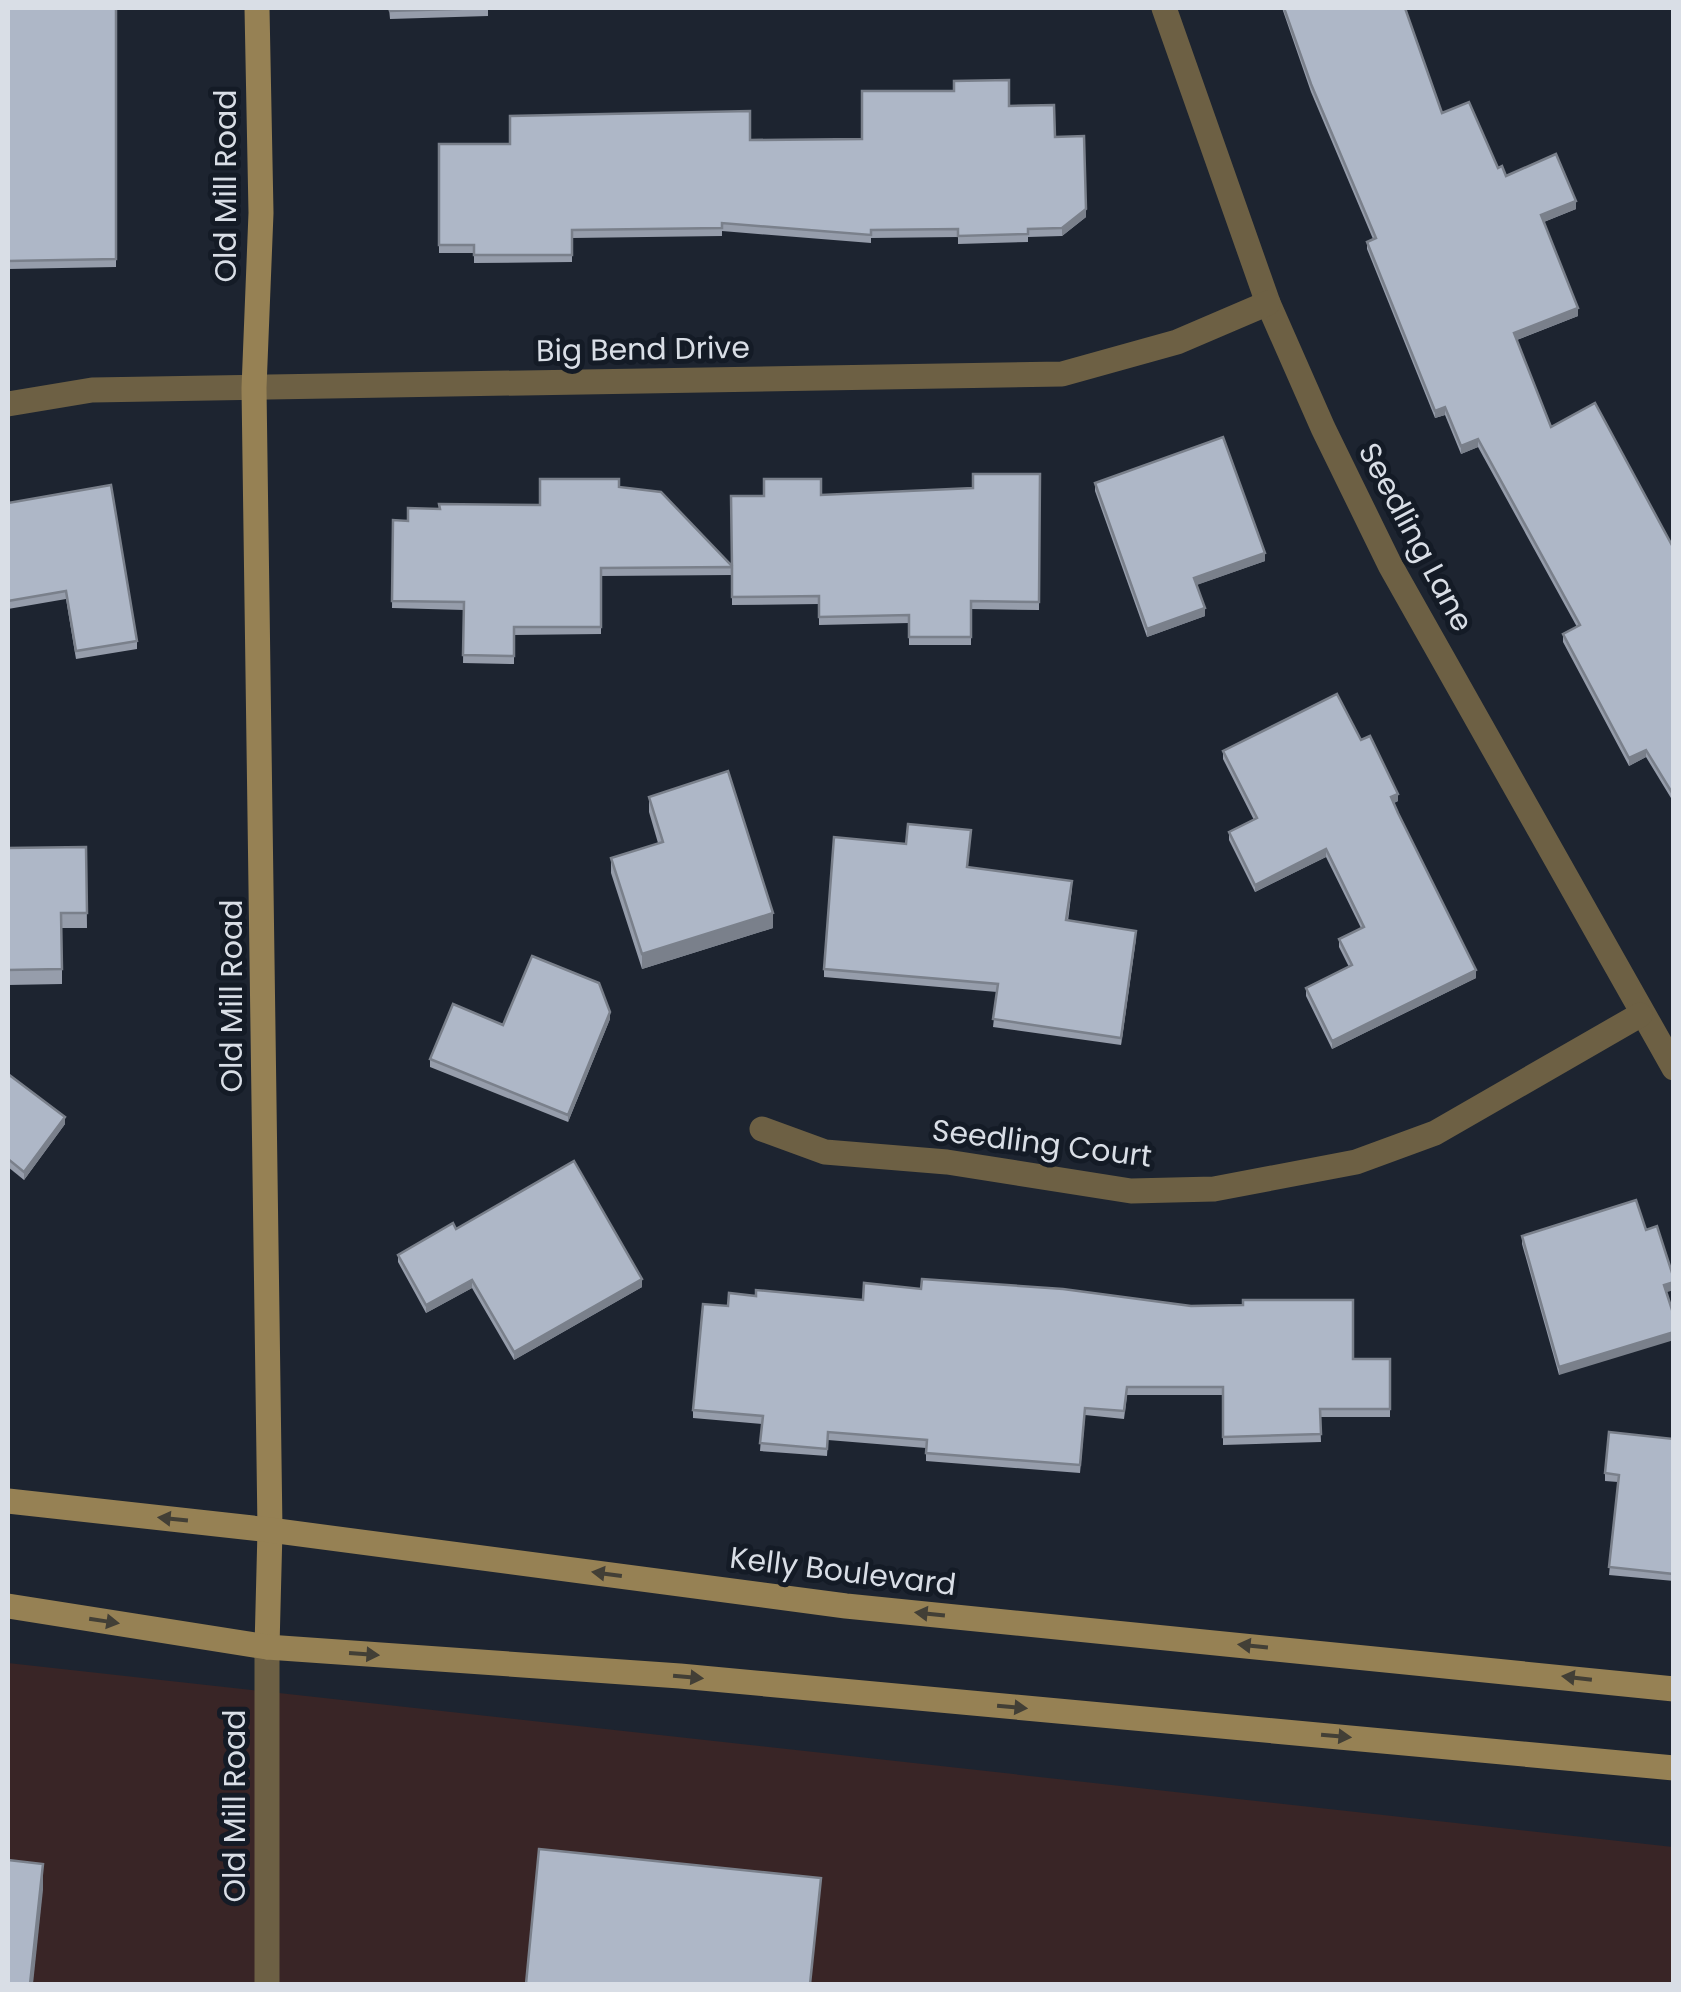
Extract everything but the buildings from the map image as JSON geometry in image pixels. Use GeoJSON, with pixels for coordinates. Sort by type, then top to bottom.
{"type":"FeatureCollection","features":[{"type":"Feature","properties":{"kind":"main road","name":"Old Mill Road"},"geometry":{"type":"LineString","coordinates":[[257,8],[261,214],[254,388],[270,1530],[267,1647]]}},
{"type":"Feature","properties":{"kind":"main road","name":"Kelly Boulevard"},"geometry":{"type":"LineString","coordinates":[[8,1501],[270,1530],[846,1606],[1674,1689]]}},
{"type":"Feature","properties":{"kind":"main road"},"geometry":{"type":"LineString","coordinates":[[8,1606],[267,1647],[680,1676],[1674,1768]]}},
{"type":"Feature","properties":{"kind":"street","name":"Seedling Lane"},"geometry":{"type":"LineString","coordinates":[[1164,8],[1268,302],[1390,565],[1640,1015],[1674,1068]]}},
{"type":"Feature","properties":{"kind":"street","name":"Big Bend Drive"},"geometry":{"type":"LineString","coordinates":[[8,404],[92,390],[1062,374],[1178,342],[1268,302]]}},
{"type":"Feature","properties":{"kind":"street","name":"Seedling Court"},"geometry":{"type":"LineString","coordinates":[[762,1129],[825,1152],[948,1162],[1131,1190],[1214,1189],[1356,1162],[1435,1133],[1640,1015]]}},
{"type":"Feature","properties":{"kind":"street","name":"Old Mill Road"},"geometry":{"type":"LineString","coordinates":[[267,1647],[267,1984]]}},
{"type":"Feature","properties":{"kind":"shaded area"},"geometry":{"type":"Polygon","coordinates":[[[8,1663],[1673,1847],[1673,1984],[8,1984],[8,1663]]]}}]}
